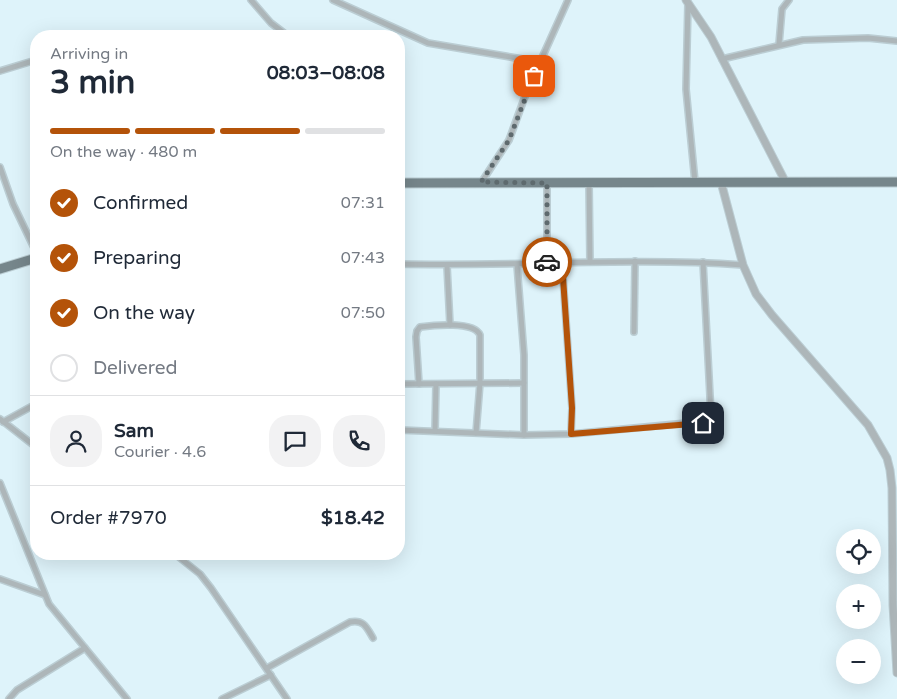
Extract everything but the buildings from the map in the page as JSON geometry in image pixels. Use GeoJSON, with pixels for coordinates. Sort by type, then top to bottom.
{"type":"FeatureCollection","features":[{"type":"Feature","properties":{"kind":"main road"},"geometry":{"type":"LineString","coordinates":[[405,183],[897,182]]}},
{"type":"Feature","properties":{"kind":"main road"},"geometry":{"type":"LineString","coordinates":[[0,269],[30,260]]}},
{"type":"Feature","properties":{"kind":"street"},"geometry":{"type":"LineString","coordinates":[[252,0],[263,15],[281,30]]}},
{"type":"Feature","properties":{"kind":"street"},"geometry":{"type":"LineString","coordinates":[[333,0],[399,30]]}},
{"type":"Feature","properties":{"kind":"street"},"geometry":{"type":"LineString","coordinates":[[481,182],[509,140],[540,62],[568,0]]}},
{"type":"Feature","properties":{"kind":"street"},"geometry":{"type":"LineString","coordinates":[[779,44],[782,9],[789,0]]}},
{"type":"Feature","properties":{"kind":"street"},"geometry":{"type":"LineString","coordinates":[[687,1],[711,37],[785,181]]}},
{"type":"Feature","properties":{"kind":"street"},"geometry":{"type":"LineString","coordinates":[[687,1],[686,90],[695,182]]}},
{"type":"Feature","properties":{"kind":"street"},"geometry":{"type":"LineString","coordinates":[[405,33],[428,43],[540,62]]}},
{"type":"Feature","properties":{"kind":"street"},"geometry":{"type":"LineString","coordinates":[[722,59],[779,44],[803,40],[829,38],[897,41]]}},
{"type":"Feature","properties":{"kind":"street"},"geometry":{"type":"LineString","coordinates":[[0,71],[30,62]]}},
{"type":"Feature","properties":{"kind":"street"},"geometry":{"type":"LineString","coordinates":[[0,167],[13,204],[30,239]]}},
{"type":"Feature","properties":{"kind":"street"},"geometry":{"type":"LineString","coordinates":[[721,182],[743,265],[756,294],[763,305],[868,425],[887,458],[892,488],[897,673]]}},
{"type":"Feature","properties":{"kind":"street"},"geometry":{"type":"LineString","coordinates":[[547,183],[547,263]]}},
{"type":"Feature","properties":{"kind":"street"},"geometry":{"type":"LineString","coordinates":[[589,183],[590,262]]}},
{"type":"Feature","properties":{"kind":"street"},"geometry":{"type":"LineString","coordinates":[[405,264],[447,266],[635,261],[703,262],[743,265]]}},
{"type":"Feature","properties":{"kind":"street"},"geometry":{"type":"LineString","coordinates":[[634,332],[635,261]]}},
{"type":"Feature","properties":{"kind":"street"},"geometry":{"type":"LineString","coordinates":[[405,430],[524,435],[571,434],[708,421],[711,415],[703,262]]}},
{"type":"Feature","properties":{"kind":"street"},"geometry":{"type":"LineString","coordinates":[[562,263],[572,408],[571,434]]}},
{"type":"Feature","properties":{"kind":"street"},"geometry":{"type":"LineString","coordinates":[[517,265],[523,333],[524,435]]}},
{"type":"Feature","properties":{"kind":"street"},"geometry":{"type":"LineString","coordinates":[[447,266],[450,326]]}},
{"type":"Feature","properties":{"kind":"street"},"geometry":{"type":"LineString","coordinates":[[418,384],[417,330],[420,327],[474,327],[478,330],[480,335],[480,383],[476,432]]}},
{"type":"Feature","properties":{"kind":"street"},"geometry":{"type":"LineString","coordinates":[[405,384],[524,382]]}},
{"type":"Feature","properties":{"kind":"street"},"geometry":{"type":"LineString","coordinates":[[435,431],[436,384]]}},
{"type":"Feature","properties":{"kind":"street"},"geometry":{"type":"LineString","coordinates":[[30,407],[2,420],[30,442]]}},
{"type":"Feature","properties":{"kind":"street"},"geometry":{"type":"LineString","coordinates":[[0,483],[30,558]]}},
{"type":"Feature","properties":{"kind":"street"},"geometry":{"type":"LineString","coordinates":[[31,560],[45,595],[126,699]]}},
{"type":"Feature","properties":{"kind":"street"},"geometry":{"type":"LineString","coordinates":[[182,560],[200,574],[287,699]]}},
{"type":"Feature","properties":{"kind":"street"},"geometry":{"type":"LineString","coordinates":[[0,579],[45,595]]}},
{"type":"Feature","properties":{"kind":"street"},"geometry":{"type":"LineString","coordinates":[[267,668],[350,622],[364,623],[373,638]]}},
{"type":"Feature","properties":{"kind":"street"},"geometry":{"type":"LineString","coordinates":[[9,699],[17,690],[85,648]]}},
{"type":"Feature","properties":{"kind":"street"},"geometry":{"type":"LineString","coordinates":[[222,699],[271,675]]}},
{"type":"Feature","properties":{"kind":"way so far"},"geometry":{"type":"LineString","coordinates":[[534,76],[509,140],[481,182],[547,183],[547,262]]}},
{"type":"Feature","properties":{"kind":"route"},"geometry":{"type":"LineString","coordinates":[[547,262],[562,263],[572,408],[571,434],[703,423]]}}]}
